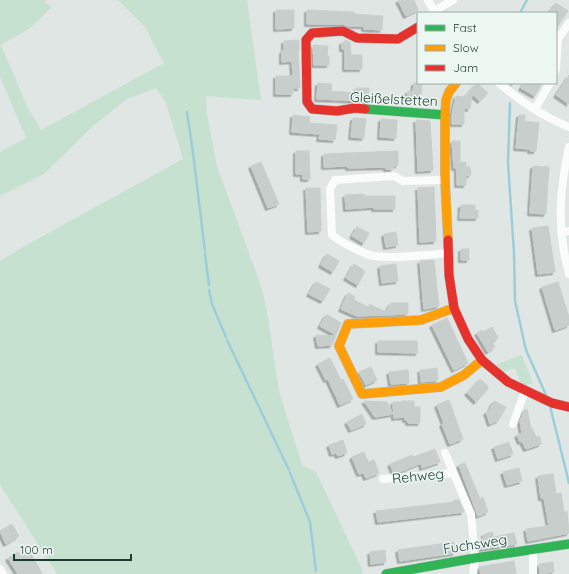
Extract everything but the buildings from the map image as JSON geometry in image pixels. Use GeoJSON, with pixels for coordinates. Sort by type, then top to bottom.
{"type":"FeatureCollection","features":[{"type":"Feature","properties":{"kind":"street"},"geometry":{"type":"LineString","coordinates":[[428,0],[434,12],[453,0]]}},
{"type":"Feature","properties":{"kind":"street"},"geometry":{"type":"LineString","coordinates":[[557,54],[558,39],[569,23]]}},
{"type":"Feature","properties":{"kind":"street","name":"Gleißelstetten"},"geometry":{"type":"LineString","coordinates":[[417,28],[398,39],[357,38],[343,31],[312,33],[306,40],[307,102],[312,109],[337,111],[355,108],[445,115]]}},
{"type":"Feature","properties":{"kind":"street","name":"Gleißelstetten"},"geometry":{"type":"LineString","coordinates":[[455,84],[449,92],[446,100],[445,115],[445,180],[449,275],[454,308],[468,339],[482,360],[508,382],[552,403],[569,407]]}},
{"type":"Feature","properties":{"kind":"street"},"geometry":{"type":"LineString","coordinates":[[500,84],[513,95],[535,109],[569,127]]}},
{"type":"Feature","properties":{"kind":"street"},"geometry":{"type":"LineString","coordinates":[[535,109],[549,84]]}},
{"type":"Feature","properties":{"kind":"street"},"geometry":{"type":"LineString","coordinates":[[569,147],[563,173],[560,206],[565,231],[569,274]]}},
{"type":"Feature","properties":{"kind":"street"},"geometry":{"type":"LineString","coordinates":[[445,180],[403,181],[394,176],[335,180],[330,189],[332,235],[338,239],[372,256],[448,253]]}},
{"type":"Feature","properties":{"kind":"street"},"geometry":{"type":"LineString","coordinates":[[454,308],[421,320],[348,324],[339,346],[362,394],[441,387],[464,374],[482,360]]}},
{"type":"Feature","properties":{"kind":"street"},"geometry":{"type":"LineString","coordinates":[[513,424],[525,391]]}},
{"type":"Feature","properties":{"kind":"street","name":"Rehweg"},"geometry":{"type":"LineString","coordinates":[[445,453],[471,514],[475,558],[474,574]]}},
{"type":"Feature","properties":{"kind":"street","name":"Rehweg"},"geometry":{"type":"LineString","coordinates":[[383,479],[453,472]]}},
{"type":"Feature","properties":{"kind":"street","name":"Fuchsweg"},"geometry":{"type":"LineString","coordinates":[[386,574],[475,558],[569,544]]}},
{"type":"Feature","properties":{"kind":"street"},"geometry":{"type":"LineString","coordinates":[[532,549],[533,574]]}},
{"type":"Feature","properties":{"kind":"street"},"geometry":{"type":"LineString","coordinates":[[0,569],[3,574]]}},
{"type":"Feature","properties":{"kind":"green space"},"geometry":{"type":"Polygon","coordinates":[[[0,0],[47,0],[45,2],[52,7],[30,28],[1,45],[28,108],[41,130],[164,63],[145,27],[118,0],[247,0],[261,100],[206,96],[207,114],[217,166],[260,283],[266,305],[279,391],[302,465],[316,472],[363,571],[361,574],[57,574],[0,485],[0,261],[183,159],[166,103],[156,88],[127,99],[93,126],[44,174],[0,196],[0,152],[26,138],[0,77],[0,0]]]}},
{"type":"Feature","properties":{"kind":"green space"},"geometry":{"type":"Polygon","coordinates":[[[522,355],[533,383],[522,387],[515,368],[501,373],[497,364],[522,355]]]}},
{"type":"Feature","properties":{"kind":"waterway"},"geometry":{"type":"LineString","coordinates":[[521,12],[527,0]]}},
{"type":"Feature","properties":{"kind":"waterway"},"geometry":{"type":"LineString","coordinates":[[510,103],[508,163],[514,253],[515,301],[526,350],[546,395]]}},
{"type":"Feature","properties":{"kind":"waterway"},"geometry":{"type":"LineString","coordinates":[[187,112],[205,251]]}},
{"type":"Feature","properties":{"kind":"waterway"},"geometry":{"type":"LineString","coordinates":[[205,254],[209,285]]}},
{"type":"Feature","properties":{"kind":"waterway"},"geometry":{"type":"LineString","coordinates":[[209,290],[212,304],[226,337]]}},
{"type":"Feature","properties":{"kind":"waterway"},"geometry":{"type":"LineString","coordinates":[[227,340],[289,470]]}},
{"type":"Feature","properties":{"kind":"waterway"},"geometry":{"type":"LineString","coordinates":[[550,406],[569,483]]}},
{"type":"Feature","properties":{"kind":"waterway"},"geometry":{"type":"LineString","coordinates":[[290,473],[310,522],[316,571]]}},
{"type":"Feature","properties":{"kind":"traffic: fast"},"geometry":{"type":"LineString","coordinates":[[365,109],[445,115]]}},
{"type":"Feature","properties":{"kind":"traffic: fast"},"geometry":{"type":"LineString","coordinates":[[386,574],[475,558],[569,544]]}},
{"type":"Feature","properties":{"kind":"traffic: slow"},"geometry":{"type":"LineString","coordinates":[[448,240],[445,180],[445,115],[446,100],[449,92],[455,84]]}},
{"type":"Feature","properties":{"kind":"traffic: slow"},"geometry":{"type":"LineString","coordinates":[[454,308],[421,320],[348,324],[339,346],[362,394],[441,387],[464,375],[482,360]]}},
{"type":"Feature","properties":{"kind":"traffic: jam"},"geometry":{"type":"LineString","coordinates":[[365,109],[355,108],[337,111],[312,109],[307,102],[306,40],[312,33],[343,31],[357,38],[398,39],[417,28]]}},
{"type":"Feature","properties":{"kind":"traffic: jam"},"geometry":{"type":"LineString","coordinates":[[448,240],[449,275],[454,308],[468,339],[482,360],[508,382],[552,403],[569,407]]}}]}
